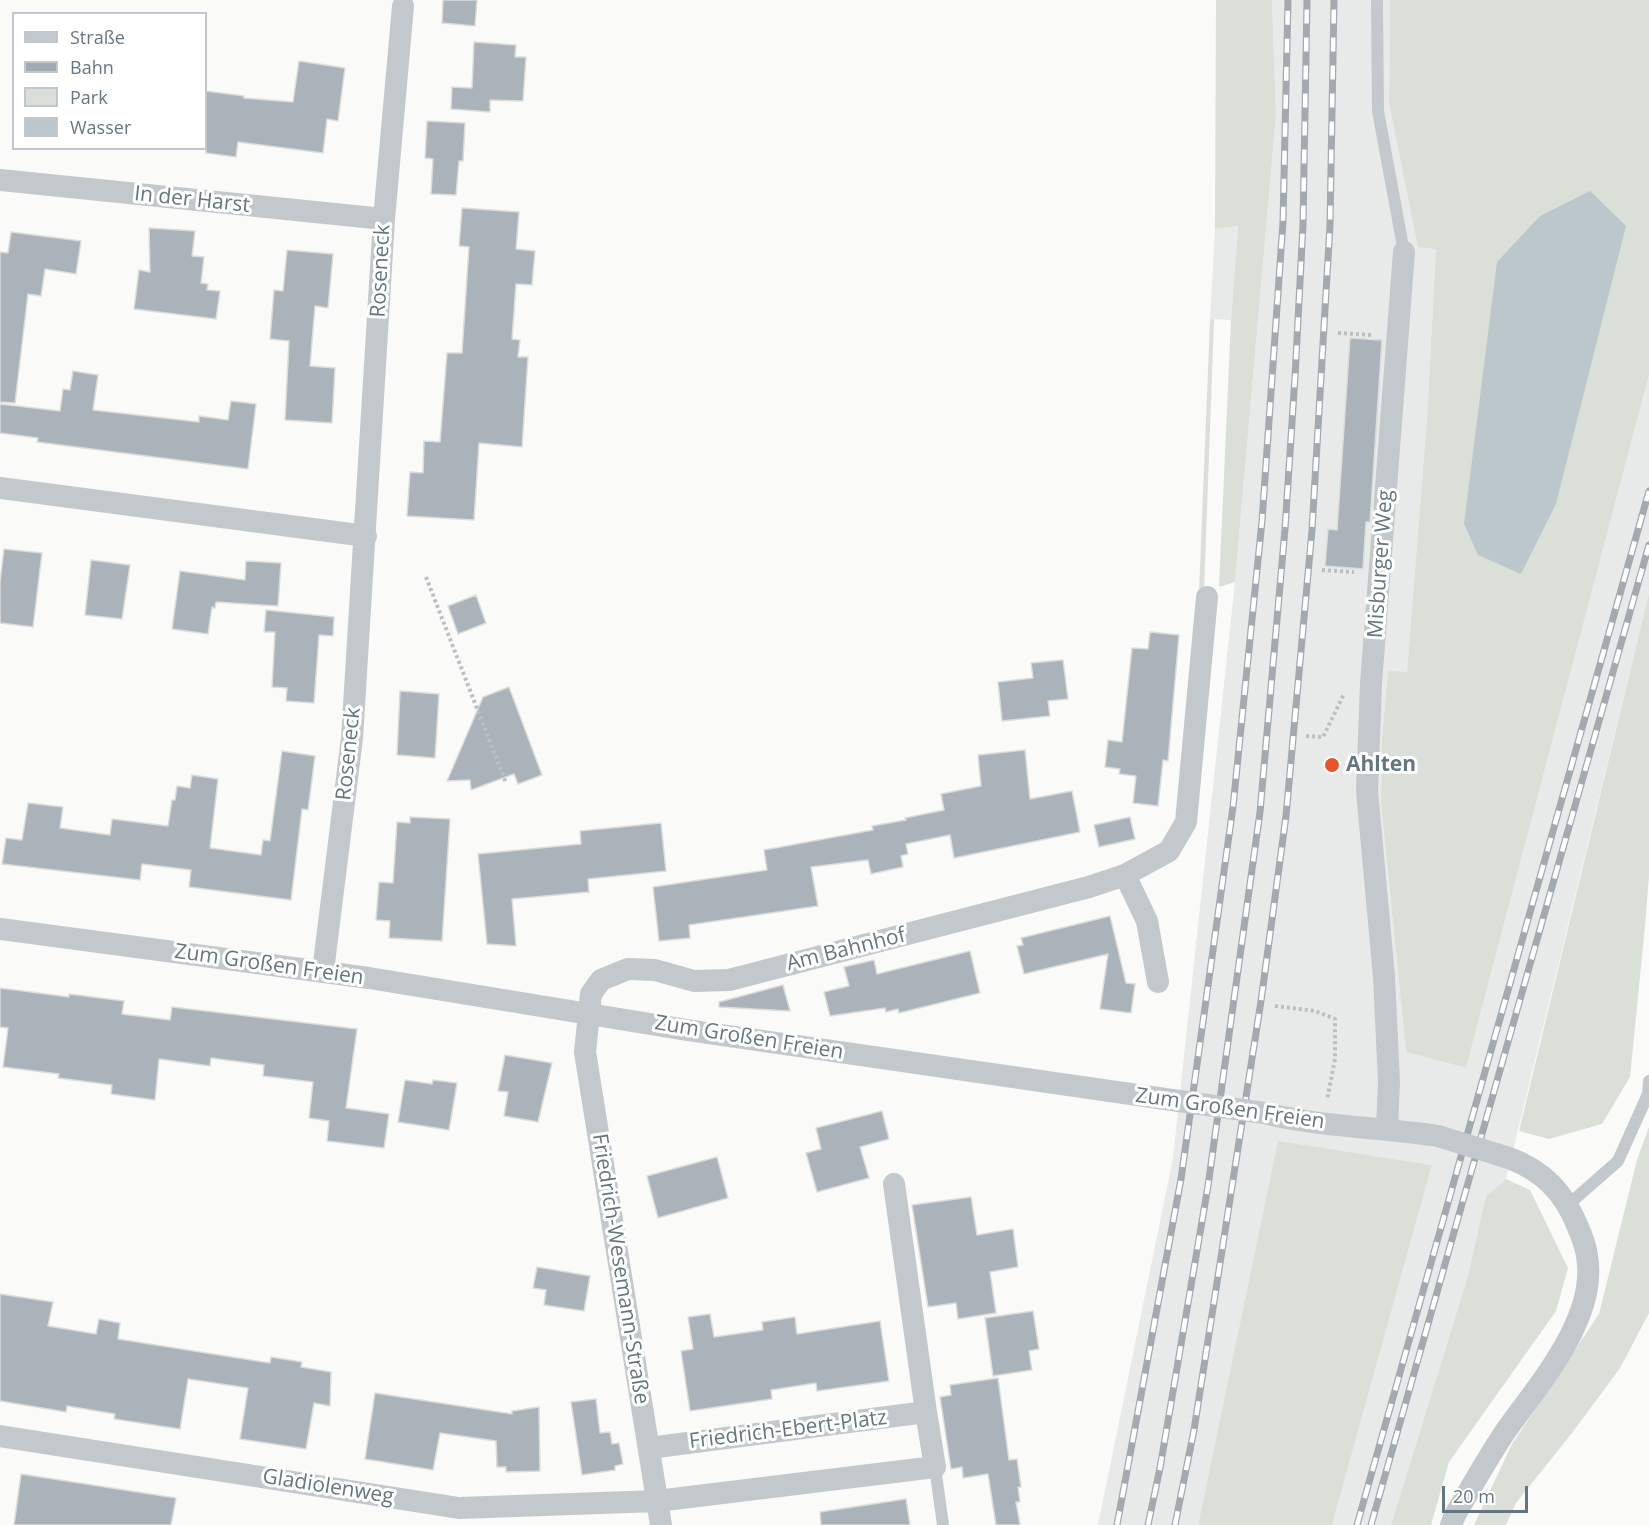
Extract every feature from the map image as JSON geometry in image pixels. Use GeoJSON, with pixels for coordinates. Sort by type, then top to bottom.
{"type":"FeatureCollection","features":[{"type":"Feature","properties":{"kind":"street","name":"Roseneck"},"geometry":{"type":"LineString","coordinates":[[323,971],[352,738],[384,219],[403,3]]}},
{"type":"Feature","properties":{"kind":"street","name":"In der Harst"},"geometry":{"type":"LineString","coordinates":[[0,180],[384,219]]}},
{"type":"Feature","properties":{"kind":"street","name":"Misburger Weg"},"geometry":{"type":"LineString","coordinates":[[1387,1129],[1389,1082],[1384,977],[1367,790],[1371,684],[1404,252]]}},
{"type":"Feature","properties":{"kind":"street"},"geometry":{"type":"LineString","coordinates":[[0,488],[366,536]]}},
{"type":"Feature","properties":{"kind":"street","name":"Am Bahnhof"},"geometry":{"type":"LineString","coordinates":[[588,1012],[591,994],[601,980],[628,969],[655,970],[694,981],[729,980],[1089,887],[1125,875],[1169,851],[1186,822],[1207,597]]}},
{"type":"Feature","properties":{"kind":"street"},"geometry":{"type":"LineString","coordinates":[[1125,875],[1147,921],[1158,982]]}},
{"type":"Feature","properties":{"kind":"street","name":"Zum Großen Freien"},"geometry":{"type":"LineString","coordinates":[[0,929],[323,971],[588,1012],[697,1032],[1323,1123],[1387,1129],[1438,1137],[1529,1165],[1549,1181],[1568,1205],[1581,1234],[1588,1258],[1586,1290],[1579,1317],[1568,1342],[1495,1446],[1451,1525]]}},
{"type":"Feature","properties":{"kind":"street","name":"Friedrich-Wesemann-Straße"},"geometry":{"type":"LineString","coordinates":[[588,1012],[585,1052],[661,1525]]}},
{"type":"Feature","properties":{"kind":"street"},"geometry":{"type":"LineString","coordinates":[[657,1501],[935,1467],[894,1184]]}},
{"type":"Feature","properties":{"kind":"street","name":"Friedrich-Ebert-Platz"},"geometry":{"type":"LineString","coordinates":[[649,1448],[926,1412]]}},
{"type":"Feature","properties":{"kind":"street","name":"Gladiolenweg"},"geometry":{"type":"LineString","coordinates":[[0,1436],[459,1508],[657,1501]]}},
{"type":"Feature","properties":{"kind":"lane","name":"Misburger Weg"},"geometry":{"type":"LineString","coordinates":[[1377,0],[1378,111],[1404,252]]}},
{"type":"Feature","properties":{"kind":"lane"},"geometry":{"type":"LineString","coordinates":[[1568,1205],[1618,1161],[1648,1094],[1649,1081]]}},
{"type":"Feature","properties":{"kind":"lane"},"geometry":{"type":"LineString","coordinates":[[935,1467],[943,1525]]}},
{"type":"Feature","properties":{"kind":"path"},"geometry":{"type":"LineString","coordinates":[[1338,333],[1398,337]]}},
{"type":"Feature","properties":{"kind":"path"},"geometry":{"type":"LineString","coordinates":[[1322,570],[1381,572]]}},
{"type":"Feature","properties":{"kind":"path"},"geometry":{"type":"LineString","coordinates":[[426,577],[506,783]]}},
{"type":"Feature","properties":{"kind":"path"},"geometry":{"type":"LineString","coordinates":[[1306,736],[1323,737],[1350,683],[1371,684]]}},
{"type":"Feature","properties":{"kind":"path"},"geometry":{"type":"LineString","coordinates":[[1275,1006],[1315,1011],[1335,1019],[1335,1059],[1326,1103]]}},
{"type":"Feature","properties":{"kind":"shaded area"},"geometry":{"type":"Polygon","coordinates":[[[1272,0],[1390,0],[1389,102],[1436,249],[1427,418],[1407,673],[1388,671],[1382,738],[1381,803],[1406,1052],[1466,1068],[1649,375],[1649,593],[1506,1179],[1486,1196],[1467,1279],[1391,1525],[1332,1525],[1432,1165],[1278,1142],[1198,1525],[1098,1525],[1173,1158],[1235,582],[1276,115],[1272,0]]]}},
{"type":"Feature","properties":{"kind":"shaded area"},"geometry":{"type":"Polygon","coordinates":[[[1238,226],[1231,320],[1214,319],[1210,321],[1215,229],[1238,226]]]}},
{"type":"Feature","properties":{"kind":"green space"},"geometry":{"type":"Polygon","coordinates":[[[1216,0],[1272,0],[1276,115],[1235,582],[1219,587],[1231,320],[1238,226],[1215,229],[1216,0]]]}},
{"type":"Feature","properties":{"kind":"green space"},"geometry":{"type":"Polygon","coordinates":[[[1390,0],[1649,0],[1649,375],[1466,1068],[1406,1052],[1381,803],[1382,738],[1388,671],[1407,672],[1427,418],[1436,249],[1418,247],[1389,102],[1390,0]]]}},
{"type":"Feature","properties":{"kind":"green space"},"geometry":{"type":"Polygon","coordinates":[[[1214,319],[1204,591],[1199,592],[1210,321],[1214,319]]]}},
{"type":"Feature","properties":{"kind":"green space"},"geometry":{"type":"Polygon","coordinates":[[[1649,593],[1649,875],[1630,1077],[1602,1124],[1549,1139],[1519,1131],[1649,593]]]}},
{"type":"Feature","properties":{"kind":"green space"},"geometry":{"type":"Polygon","coordinates":[[[1649,1127],[1649,1313],[1620,1368],[1516,1503],[1506,1525],[1474,1525],[1512,1444],[1599,1314],[1637,1160],[1649,1127]]]}},
{"type":"Feature","properties":{"kind":"green space"},"geometry":{"type":"Polygon","coordinates":[[[1278,1141],[1432,1165],[1332,1525],[1198,1525],[1278,1141]]]}},
{"type":"Feature","properties":{"kind":"green space"},"geometry":{"type":"Polygon","coordinates":[[[1506,1179],[1530,1190],[1568,1268],[1556,1311],[1449,1462],[1431,1525],[1391,1525],[1467,1279],[1486,1196],[1506,1179]]]}},
{"type":"Feature","properties":{"kind":"water"},"geometry":{"type":"Polygon","coordinates":[[[1590,191],[1626,226],[1556,504],[1521,574],[1478,555],[1464,524],[1497,262],[1540,216],[1590,191]]]}},
{"type":"Feature","properties":{"kind":"building"},"geometry":{"type":"Polygon","coordinates":[[[443,0],[477,0],[475,26],[442,23],[443,0]]]}},
{"type":"Feature","properties":{"kind":"building"},"geometry":{"type":"Polygon","coordinates":[[[474,42],[516,45],[515,57],[526,57],[523,101],[490,100],[490,112],[451,109],[452,87],[472,88],[474,42]]]}},
{"type":"Feature","properties":{"kind":"building"},"geometry":{"type":"Polygon","coordinates":[[[299,61],[345,68],[338,121],[327,119],[323,153],[238,142],[236,157],[206,153],[207,91],[244,96],[244,98],[293,102],[299,61]]]}},
{"type":"Feature","properties":{"kind":"building"},"geometry":{"type":"Polygon","coordinates":[[[427,121],[465,123],[463,161],[459,161],[456,195],[431,194],[433,159],[425,158],[427,121]]]}},
{"type":"Feature","properties":{"kind":"building"},"geometry":{"type":"Polygon","coordinates":[[[462,208],[519,212],[516,249],[535,251],[532,285],[516,284],[512,339],[520,340],[518,357],[528,357],[522,447],[479,443],[474,520],[407,516],[410,472],[423,473],[424,441],[440,442],[447,353],[462,353],[469,247],[459,246],[462,208]]]}},
{"type":"Feature","properties":{"kind":"building"},"geometry":{"type":"Polygon","coordinates":[[[149,228],[195,231],[192,256],[204,257],[201,283],[208,284],[207,290],[220,291],[216,319],[134,309],[139,270],[150,272],[149,228]]]}},
{"type":"Feature","properties":{"kind":"building"},"geometry":{"type":"Polygon","coordinates":[[[11,232],[81,241],[76,274],[45,269],[41,296],[28,294],[15,403],[0,402],[0,252],[8,253],[11,232]]]}},
{"type":"Feature","properties":{"kind":"building"},"geometry":{"type":"Polygon","coordinates":[[[287,250],[333,254],[328,308],[315,306],[310,366],[335,368],[332,423],[285,420],[289,341],[270,339],[274,290],[283,291],[287,250]]]}},
{"type":"Feature","properties":{"kind":"building"},"geometry":{"type":"Polygon","coordinates":[[[1350,338],[1382,340],[1370,522],[1366,522],[1363,569],[1325,566],[1328,529],[1337,530],[1350,338]]]}},
{"type":"Feature","properties":{"kind":"building"},"geometry":{"type":"Polygon","coordinates":[[[73,371],[98,375],[93,410],[199,422],[199,416],[228,420],[231,401],[256,404],[248,469],[37,442],[38,438],[0,433],[0,404],[60,411],[63,389],[70,390],[73,371]]]}},
{"type":"Feature","properties":{"kind":"building"},"geometry":{"type":"Polygon","coordinates":[[[4,549],[42,553],[33,627],[0,623],[0,582],[4,549]]]}},
{"type":"Feature","properties":{"kind":"building"},"geometry":{"type":"Polygon","coordinates":[[[91,560],[130,565],[122,619],[85,615],[91,560]]]}},
{"type":"Feature","properties":{"kind":"building"},"geometry":{"type":"Polygon","coordinates":[[[246,561],[281,563],[278,606],[216,602],[215,608],[212,607],[208,634],[172,629],[180,571],[245,580],[246,561]]]}},
{"type":"Feature","properties":{"kind":"building"},"geometry":{"type":"Polygon","coordinates":[[[476,595],[486,623],[458,634],[448,606],[476,595]]]}},
{"type":"Feature","properties":{"kind":"building"},"geometry":{"type":"Polygon","coordinates":[[[266,610],[334,617],[333,636],[319,635],[314,703],[286,701],[287,688],[272,687],[275,632],[264,632],[266,610]]]}},
{"type":"Feature","properties":{"kind":"building"},"geometry":{"type":"Polygon","coordinates":[[[1150,632],[1179,635],[1168,761],[1163,760],[1158,806],[1133,803],[1136,776],[1119,774],[1120,769],[1105,767],[1108,740],[1122,742],[1132,648],[1148,649],[1150,632]]]}},
{"type":"Feature","properties":{"kind":"building"},"geometry":{"type":"Polygon","coordinates":[[[1063,660],[1068,699],[1048,701],[1050,716],[1002,721],[998,682],[1033,678],[1031,663],[1063,660]]]}},
{"type":"Feature","properties":{"kind":"building"},"geometry":{"type":"Polygon","coordinates":[[[509,687],[542,775],[518,784],[514,774],[471,790],[470,780],[447,781],[483,697],[509,687]]]}},
{"type":"Feature","properties":{"kind":"building"},"geometry":{"type":"Polygon","coordinates":[[[400,691],[439,694],[435,758],[397,755],[400,691]]]}},
{"type":"Feature","properties":{"kind":"building"},"geometry":{"type":"Polygon","coordinates":[[[1025,750],[1030,799],[1072,791],[1080,832],[954,858],[950,835],[906,844],[908,854],[901,856],[903,867],[871,874],[868,860],[811,867],[818,906],[689,925],[690,938],[659,941],[653,887],[767,870],[764,850],[873,830],[872,826],[944,810],[941,794],[981,786],[978,755],[1025,750]]]}},
{"type":"Feature","properties":{"kind":"building"},"geometry":{"type":"Polygon","coordinates":[[[282,751],[315,756],[308,810],[302,809],[291,900],[189,887],[191,870],[142,864],[140,880],[2,864],[6,838],[22,840],[28,803],[63,807],[60,828],[110,835],[112,819],[168,826],[172,800],[175,800],[177,786],[190,788],[192,775],[218,779],[210,848],[261,855],[263,840],[270,841],[282,751]]]}},
{"type":"Feature","properties":{"kind":"building"},"geometry":{"type":"Polygon","coordinates":[[[410,817],[450,819],[442,941],[389,938],[390,921],[376,920],[379,882],[393,883],[397,822],[410,823],[410,817]]]}},
{"type":"Feature","properties":{"kind":"building"},"geometry":{"type":"Polygon","coordinates":[[[1130,817],[1135,839],[1099,847],[1094,825],[1130,817]]]}},
{"type":"Feature","properties":{"kind":"building"},"geometry":{"type":"Polygon","coordinates":[[[661,823],[666,871],[588,879],[589,892],[512,899],[516,946],[487,944],[478,854],[581,844],[580,831],[661,823]]]}},
{"type":"Feature","properties":{"kind":"building"},"geometry":{"type":"Polygon","coordinates":[[[1110,916],[1126,983],[1135,984],[1131,1013],[1100,1009],[1108,954],[1024,974],[1017,946],[1023,945],[1021,938],[1110,916]]]}},
{"type":"Feature","properties":{"kind":"building"},"geometry":{"type":"Polygon","coordinates":[[[970,951],[980,993],[899,1013],[898,1009],[886,1012],[885,1008],[830,1016],[824,992],[849,986],[844,967],[874,960],[877,974],[970,951]]]}},
{"type":"Feature","properties":{"kind":"building"},"geometry":{"type":"Polygon","coordinates":[[[783,985],[790,1011],[719,1007],[719,1002],[783,985]]]}},
{"type":"Feature","properties":{"kind":"building"},"geometry":{"type":"Polygon","coordinates":[[[0,988],[124,1001],[122,1014],[170,1020],[172,1007],[357,1029],[346,1108],[389,1114],[384,1148],[327,1141],[329,1121],[309,1118],[313,1082],[263,1076],[264,1065],[211,1058],[210,1066],[159,1059],[155,1100],[111,1094],[112,1085],[58,1078],[59,1074],[3,1067],[8,1028],[0,1027],[0,988]]]}},
{"type":"Feature","properties":{"kind":"building"},"geometry":{"type":"Polygon","coordinates":[[[505,1055],[552,1063],[538,1122],[504,1116],[508,1092],[498,1091],[505,1055]]]}},
{"type":"Feature","properties":{"kind":"building"},"geometry":{"type":"Polygon","coordinates":[[[405,1080],[432,1084],[433,1080],[457,1083],[449,1130],[398,1122],[405,1080]]]}},
{"type":"Feature","properties":{"kind":"building"},"geometry":{"type":"Polygon","coordinates":[[[882,1111],[889,1139],[860,1147],[869,1178],[817,1192],[806,1153],[821,1149],[816,1128],[882,1111]]]}},
{"type":"Feature","properties":{"kind":"building"},"geometry":{"type":"Polygon","coordinates":[[[717,1157],[728,1198],[658,1218],[647,1176],[717,1157]]]}},
{"type":"Feature","properties":{"kind":"building"},"geometry":{"type":"Polygon","coordinates":[[[971,1197],[977,1235],[1013,1229],[1018,1267],[990,1272],[996,1313],[958,1319],[956,1303],[928,1307],[912,1205],[971,1197]]]}},
{"type":"Feature","properties":{"kind":"building"},"geometry":{"type":"Polygon","coordinates":[[[537,1267],[590,1276],[584,1311],[544,1305],[546,1290],[533,1288],[537,1267]]]}},
{"type":"Feature","properties":{"kind":"building"},"geometry":{"type":"Polygon","coordinates":[[[0,1294],[53,1302],[48,1326],[96,1334],[99,1319],[120,1323],[118,1339],[270,1363],[271,1357],[302,1362],[301,1367],[331,1372],[330,1406],[314,1403],[306,1449],[240,1439],[248,1388],[188,1379],[180,1429],[114,1419],[115,1414],[67,1406],[66,1412],[0,1401],[0,1294]]]}},
{"type":"Feature","properties":{"kind":"building"},"geometry":{"type":"Polygon","coordinates":[[[1033,1311],[1039,1349],[1029,1351],[1032,1370],[993,1376],[985,1318],[1033,1311]]]}},
{"type":"Feature","properties":{"kind":"building"},"geometry":{"type":"Polygon","coordinates":[[[710,1314],[714,1337],[763,1330],[762,1322],[795,1317],[797,1334],[880,1321],[889,1381],[817,1391],[816,1383],[771,1390],[772,1399],[690,1411],[681,1351],[693,1349],[688,1317],[710,1314]]]}},
{"type":"Feature","properties":{"kind":"building"},"geometry":{"type":"Polygon","coordinates":[[[998,1378],[1009,1460],[1017,1459],[1021,1487],[1018,1487],[1020,1502],[1016,1502],[1020,1525],[996,1525],[988,1474],[963,1478],[962,1467],[951,1469],[940,1397],[951,1395],[950,1385],[998,1378]]]}},
{"type":"Feature","properties":{"kind":"building"},"geometry":{"type":"Polygon","coordinates":[[[375,1393],[512,1414],[512,1411],[539,1407],[540,1471],[506,1472],[506,1467],[497,1467],[496,1441],[440,1433],[433,1470],[365,1459],[375,1393]]]}},
{"type":"Feature","properties":{"kind":"building"},"geometry":{"type":"Polygon","coordinates":[[[596,1399],[600,1433],[610,1432],[612,1444],[619,1443],[623,1464],[615,1466],[615,1470],[582,1475],[571,1402],[596,1399]]]}},
{"type":"Feature","properties":{"kind":"building"},"geometry":{"type":"Polygon","coordinates":[[[21,1474],[176,1498],[171,1525],[14,1525],[21,1474]]]}},
{"type":"Feature","properties":{"kind":"building"},"geometry":{"type":"Polygon","coordinates":[[[906,1499],[910,1525],[821,1525],[820,1512],[906,1499]]]}},
{"type":"Feature","properties":{"kind":"railway"},"geometry":{"type":"LineString","coordinates":[[1117,1525],[1181,1179],[1233,807],[1262,521],[1283,222],[1288,0]]}},
{"type":"Feature","properties":{"kind":"railway"},"geometry":{"type":"LineString","coordinates":[[1148,1525],[1160,1468],[1208,1186],[1260,812],[1285,529],[1295,377],[1303,225],[1307,0]]}},
{"type":"Feature","properties":{"kind":"railway"},"geometry":{"type":"LineString","coordinates":[[1175,1525],[1194,1430],[1261,1001],[1286,816],[1312,530],[1330,225],[1334,0]]}},
{"type":"Feature","properties":{"kind":"railway"},"geometry":{"type":"LineString","coordinates":[[1357,1525],[1649,491]]}},
{"type":"Feature","properties":{"kind":"railway"},"geometry":{"type":"LineString","coordinates":[[1371,1525],[1649,545]]}},
{"type":"Feature","properties":{"kind":"place","name":"Ahlten"},"geometry":{"type":"Point","coordinates":[1332,765]}}]}
